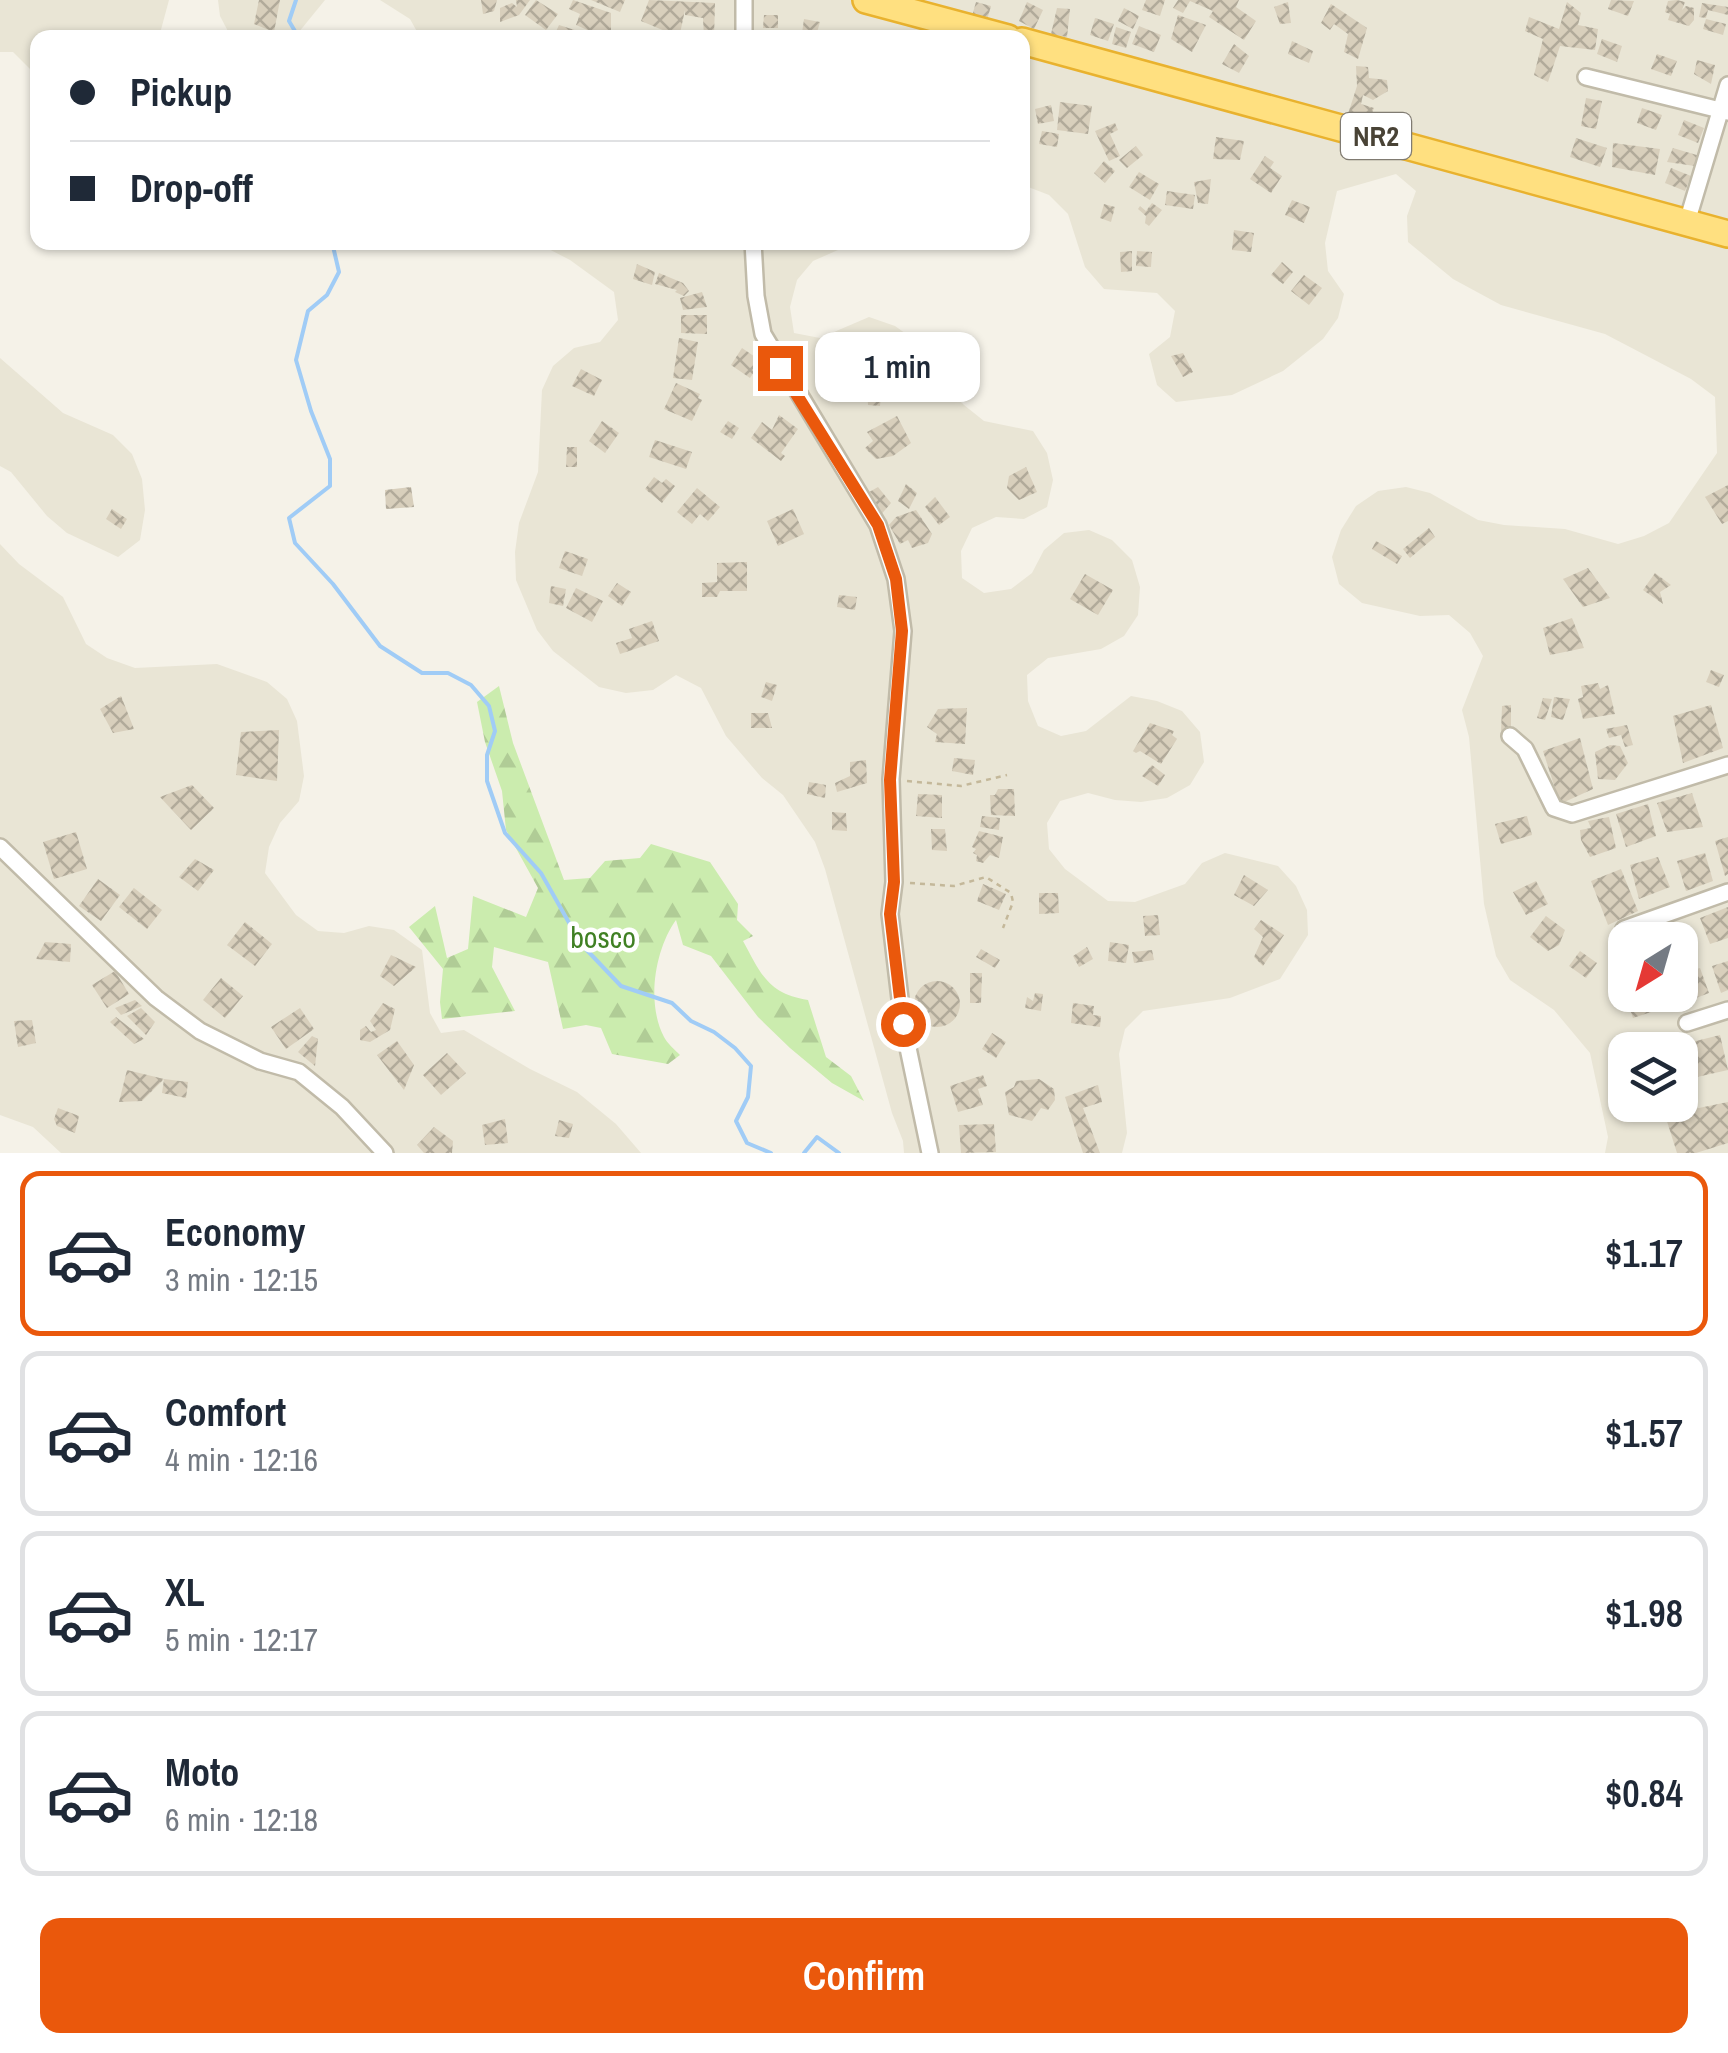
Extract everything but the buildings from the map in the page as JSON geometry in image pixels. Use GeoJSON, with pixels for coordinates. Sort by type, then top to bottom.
{"type":"FeatureCollection","features":[{"type":"Feature","properties":{"kind":"highway"},"geometry":{"type":"LineString","coordinates":[[866,0],[978,30]]}},
{"type":"Feature","properties":{"kind":"highway","name":"NR2"},"geometry":{"type":"LineString","coordinates":[[1030,43],[1728,234]]}},
{"type":"Feature","properties":{"kind":"street"},"geometry":{"type":"LineString","coordinates":[[744,0],[744,30]]}},
{"type":"Feature","properties":{"kind":"street"},"geometry":{"type":"LineString","coordinates":[[1586,77],[1724,111]]}},
{"type":"Feature","properties":{"kind":"street"},"geometry":{"type":"LineString","coordinates":[[1687,222],[1724,111],[1728,85]]}},
{"type":"Feature","properties":{"kind":"street"},"geometry":{"type":"LineString","coordinates":[[753,250],[763,334],[878,525],[896,579],[902,631],[890,780],[894,882],[890,914],[900,1000],[930,1153]]}},
{"type":"Feature","properties":{"kind":"street"},"geometry":{"type":"LineString","coordinates":[[1510,736],[1525,749],[1554,808],[1572,814],[1728,765]]}},
{"type":"Feature","properties":{"kind":"street"},"geometry":{"type":"LineString","coordinates":[[0,847],[156,998],[200,1031],[270,1065],[299,1072],[342,1106],[385,1153]]}},
{"type":"Feature","properties":{"kind":"street"},"geometry":{"type":"LineString","coordinates":[[1644,922],[1728,892]]}},
{"type":"Feature","properties":{"kind":"street"},"geometry":{"type":"LineString","coordinates":[[1687,1022],[1728,1010]]}},
{"type":"Feature","properties":{"kind":"path"},"geometry":{"type":"LineString","coordinates":[[890,780],[960,786],[1007,775]]}},
{"type":"Feature","properties":{"kind":"path"},"geometry":{"type":"LineString","coordinates":[[894,882],[954,886],[986,876],[1011,894],[1013,902],[1003,928]]}},
{"type":"Feature","properties":{"kind":"shaded area"},"geometry":{"type":"Polygon","coordinates":[[[0,0],[169,0],[161,30],[30,30],[30,69],[13,52],[0,52],[0,0]]]}},
{"type":"Feature","properties":{"kind":"shaded area"},"geometry":{"type":"Polygon","coordinates":[[[218,0],[325,0],[301,30],[227,30],[218,0]]]}},
{"type":"Feature","properties":{"kind":"shaded area"},"geometry":{"type":"Polygon","coordinates":[[[380,0],[1728,0],[1728,1153],[1605,1153],[1608,1137],[1590,1053],[1554,1010],[1510,980],[1496,956],[1484,904],[1469,737],[1462,710],[1483,656],[1470,633],[1449,615],[1420,616],[1362,603],[1339,584],[1332,557],[1341,530],[1356,506],[1378,491],[1406,487],[1430,493],[1478,520],[1565,529],[1618,544],[1644,536],[1669,523],[1717,453],[1715,397],[1691,379],[1605,334],[1501,305],[1453,279],[1408,242],[1407,216],[1416,191],[1396,174],[1337,191],[1325,243],[1328,271],[1344,294],[1338,318],[1323,339],[1283,371],[1232,395],[1176,402],[1157,385],[1149,354],[1170,337],[1175,311],[1157,293],[1104,289],[1085,267],[1068,214],[1049,195],[1030,188],[1030,30],[416,30],[410,19],[380,0]]]}},
{"type":"Feature","properties":{"kind":"shaded area"},"geometry":{"type":"Polygon","coordinates":[[[551,250],[838,250],[813,261],[797,280],[790,307],[794,333],[820,338],[869,317],[895,326],[916,341],[934,362],[945,386],[964,405],[984,421],[1033,431],[1047,453],[1053,480],[1047,507],[1024,519],[996,517],[972,528],[961,551],[962,578],[984,593],[1011,589],[1032,573],[1044,550],[1064,533],[1089,530],[1112,540],[1132,560],[1140,587],[1138,615],[1124,636],[1101,649],[1048,658],[1027,675],[1028,701],[1038,726],[1061,736],[1086,731],[1131,696],[1157,701],[1182,711],[1200,732],[1204,762],[1190,785],[1167,798],[1141,802],[1088,793],[1060,801],[1047,823],[1049,849],[1065,869],[1108,901],[1135,902],[1185,884],[1202,863],[1225,853],[1278,866],[1296,886],[1307,910],[1308,935],[1280,979],[1230,998],[1143,1011],[1125,1029],[1119,1054],[1127,1133],[1122,1153],[904,1153],[825,869],[815,842],[783,795],[762,778],[726,736],[701,688],[676,675],[653,690],[626,693],[599,687],[553,651],[537,630],[516,580],[515,552],[519,523],[538,472],[542,390],[553,366],[574,348],[600,342],[618,320],[614,292],[551,250]]]}},
{"type":"Feature","properties":{"kind":"shaded area"},"geometry":{"type":"Polygon","coordinates":[[[0,358],[63,413],[113,435],[132,454],[142,479],[145,510],[140,540],[118,557],[67,533],[47,516],[11,472],[0,466],[0,358]]]}},
{"type":"Feature","properties":{"kind":"shaded area"},"geometry":{"type":"Polygon","coordinates":[[[0,544],[19,564],[63,597],[86,644],[107,658],[135,668],[217,664],[267,682],[287,699],[297,721],[304,776],[299,801],[280,823],[269,847],[265,873],[296,915],[318,931],[344,933],[369,926],[394,930],[422,950],[430,1013],[441,1033],[464,1030],[577,1092],[616,1124],[641,1153],[61,1153],[33,1127],[0,1115],[0,544]]]}},
{"type":"Feature","properties":{"kind":"green space","name":"bosco"},"geometry":{"type":"Polygon","coordinates":[[[499,686],[513,743],[564,880],[590,878],[605,861],[640,858],[651,844],[710,862],[738,904],[737,920],[753,936],[743,941],[761,973],[784,993],[808,1000],[826,1057],[851,1076],[864,1101],[832,1083],[790,1048],[758,1017],[711,956],[683,945],[676,920],[658,961],[654,993],[658,1023],[680,1055],[668,1064],[612,1054],[601,1028],[586,1025],[563,1029],[548,962],[494,947],[492,967],[515,1011],[442,1019],[443,969],[409,927],[435,906],[447,958],[468,949],[473,896],[526,917],[538,888],[506,830],[502,791],[485,742],[477,702],[499,686]]]}},
{"type":"Feature","properties":{"kind":"waterway"},"geometry":{"type":"LineString","coordinates":[[294,30],[289,21],[296,0]]}},
{"type":"Feature","properties":{"kind":"waterway"},"geometry":{"type":"LineString","coordinates":[[334,250],[339,272],[327,295],[308,311],[296,360],[330,459],[330,486],[289,518],[295,543],[333,584],[380,646],[422,673],[448,673],[471,685],[489,706],[495,731],[487,755],[487,781],[505,833],[541,873],[581,944],[621,986],[672,1003],[691,1021],[735,1048],[751,1066],[748,1097],[736,1121],[747,1143],[771,1153]]}},
{"type":"Feature","properties":{"kind":"waterway"},"geometry":{"type":"LineString","coordinates":[[804,1153],[817,1137],[839,1153]]}},
{"type":"Feature","properties":{"kind":"route"},"geometry":{"type":"LineString","coordinates":[[780,368],[878,525],[896,579],[902,631],[890,780],[894,882],[890,914],[903,1024]]}}]}
